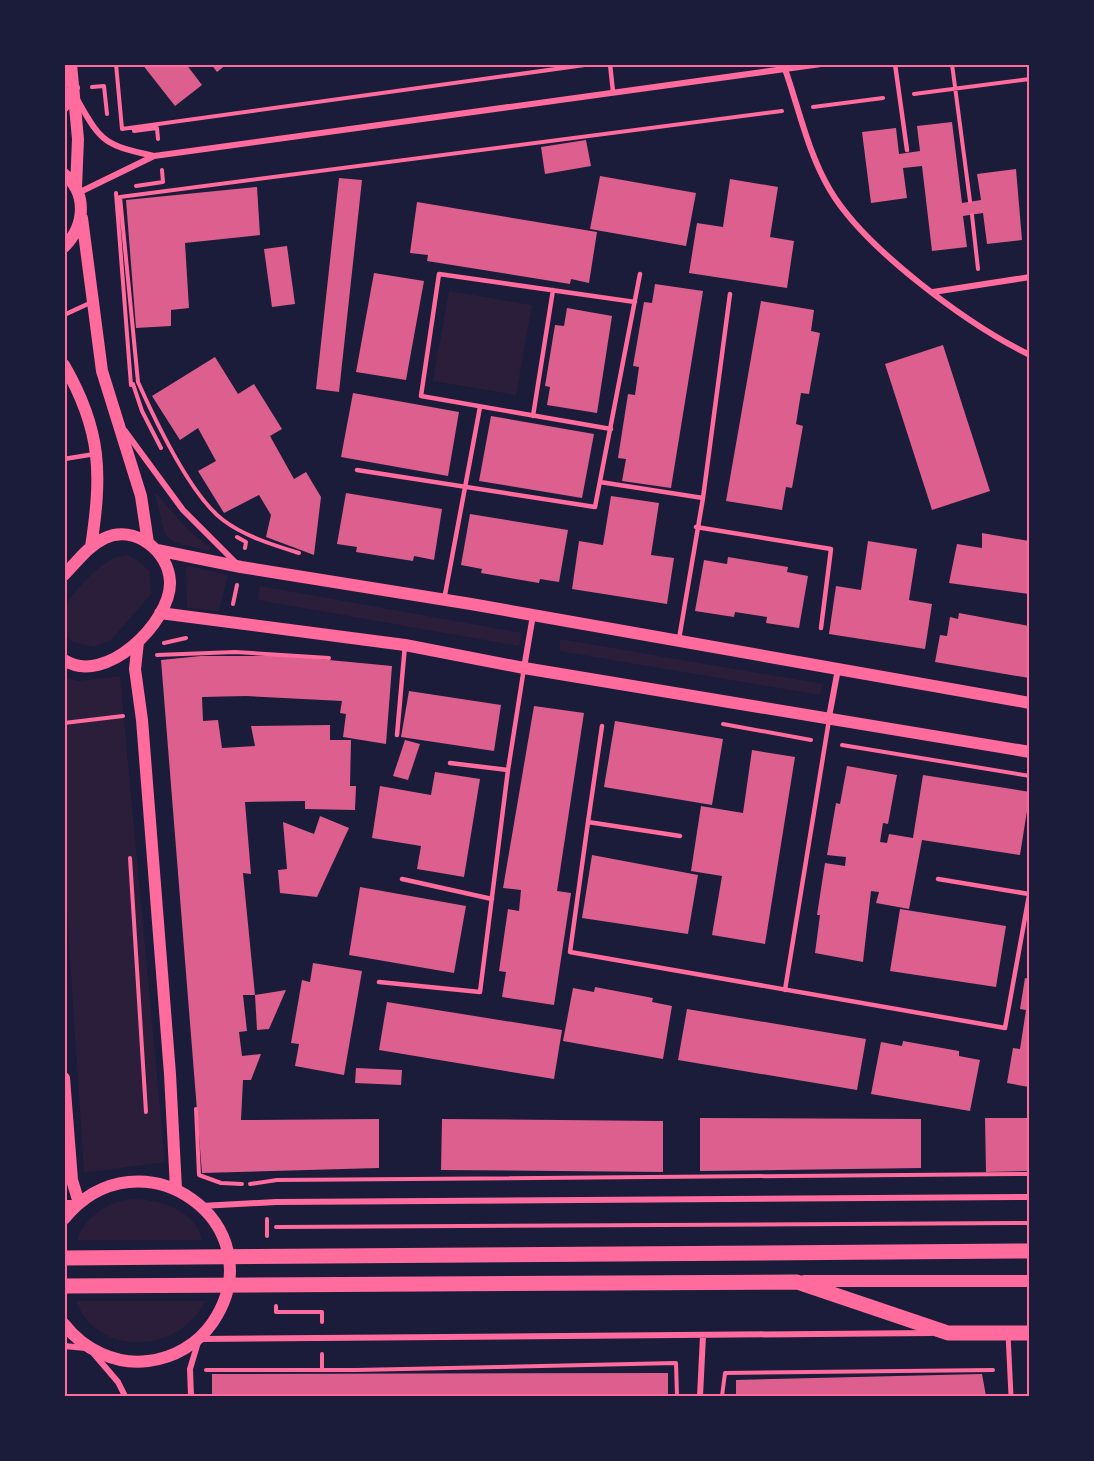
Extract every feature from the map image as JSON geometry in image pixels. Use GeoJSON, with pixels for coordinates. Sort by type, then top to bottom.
{"type":"FeatureCollection","features":[{"type":"Feature","properties":{"kind":"main road"},"geometry":{"type":"LineString","coordinates":[[64,660],[83,667],[97,666],[113,660],[138,642],[160,613],[168,596],[170,582],[168,568],[152,547],[141,496],[109,395],[99,354],[77,190],[75,92],[71,64]]}},
{"type":"Feature","properties":{"kind":"main road"},"geometry":{"type":"LineString","coordinates":[[64,106],[75,92]]}},
{"type":"Feature","properties":{"kind":"main road"},"geometry":{"type":"LineString","coordinates":[[64,174],[77,190]]}},
{"type":"Feature","properties":{"kind":"main road"},"geometry":{"type":"LineString","coordinates":[[64,247],[74,236],[82,218]]}},
{"type":"Feature","properties":{"kind":"main road"},"geometry":{"type":"LineString","coordinates":[[64,365],[83,406],[98,454],[98,497],[91,547]]}},
{"type":"Feature","properties":{"kind":"main road"},"geometry":{"type":"LineString","coordinates":[[64,575],[91,547],[106,537],[134,536],[152,547],[241,567],[533,615],[1029,703]]}},
{"type":"Feature","properties":{"kind":"main road"},"geometry":{"type":"LineString","coordinates":[[160,613],[405,645],[524,668],[1029,752]]}},
{"type":"Feature","properties":{"kind":"main road"},"geometry":{"type":"LineString","coordinates":[[138,642],[135,669],[142,720],[171,1074],[176,1189]]}},
{"type":"Feature","properties":{"kind":"main road"},"geometry":{"type":"LineString","coordinates":[[64,1078],[72,1180],[79,1203]]}},
{"type":"Feature","properties":{"kind":"main road"},"geometry":{"type":"LineString","coordinates":[[64,1219],[79,1203],[95,1191],[122,1182],[151,1182],[176,1189],[201,1206],[219,1230],[229,1255],[228,1284],[218,1314],[199,1338],[174,1354],[144,1362],[111,1358],[89,1348],[64,1324]]}},
{"type":"Feature","properties":{"kind":"main road"},"geometry":{"type":"LineString","coordinates":[[64,1258],[229,1255],[1029,1251]]}},
{"type":"Feature","properties":{"kind":"main road"},"geometry":{"type":"LineString","coordinates":[[797,1281],[948,1333],[1029,1333]]}},
{"type":"Feature","properties":{"kind":"main road"},"geometry":{"type":"LineString","coordinates":[[64,1286],[1029,1281]]}},
{"type":"Feature","properties":{"kind":"street"},"geometry":{"type":"LineString","coordinates":[[77,190],[157,156],[821,64]]}},
{"type":"Feature","properties":{"kind":"street"},"geometry":{"type":"LineString","coordinates":[[785,69],[818,165],[844,211],[882,249],[932,292],[986,331],[1029,355]]}},
{"type":"Feature","properties":{"kind":"street"},"geometry":{"type":"LineString","coordinates":[[75,92],[95,132],[106,143],[157,156]]}},
{"type":"Feature","properties":{"kind":"street"},"geometry":{"type":"LineString","coordinates":[[932,292],[1029,277]]}},
{"type":"Feature","properties":{"kind":"street"},"geometry":{"type":"LineString","coordinates":[[119,423],[183,510],[241,567]]}},
{"type":"Feature","properties":{"kind":"street"},"geometry":{"type":"LineString","coordinates":[[524,668],[533,615]]}},
{"type":"Feature","properties":{"kind":"street"},"geometry":{"type":"LineString","coordinates":[[829,717],[838,669]]}},
{"type":"Feature","properties":{"kind":"street"},"geometry":{"type":"LineString","coordinates":[[201,1206],[311,1202],[1029,1197]]}},
{"type":"Feature","properties":{"kind":"street"},"geometry":{"type":"LineString","coordinates":[[64,1203],[79,1203]]}},
{"type":"Feature","properties":{"kind":"street"},"geometry":{"type":"LineString","coordinates":[[190,1396],[190,1369],[199,1338],[948,1333]]}},
{"type":"Feature","properties":{"kind":"street"},"geometry":{"type":"LineString","coordinates":[[1008,1333],[1011,1396]]}},
{"type":"Feature","properties":{"kind":"street"},"geometry":{"type":"LineString","coordinates":[[700,1396],[703,1336]]}},
{"type":"Feature","properties":{"kind":"street"},"geometry":{"type":"LineString","coordinates":[[64,1346],[89,1348],[118,1382],[126,1396]]}},
{"type":"Feature","properties":{"kind":"lane"},"geometry":{"type":"LineString","coordinates":[[610,64],[614,92]]}},
{"type":"Feature","properties":{"kind":"lane"},"geometry":{"type":"LineString","coordinates":[[895,64],[907,150]]}},
{"type":"Feature","properties":{"kind":"lane"},"geometry":{"type":"LineString","coordinates":[[610,429],[421,396],[440,274],[634,302]]}},
{"type":"Feature","properties":{"kind":"lane"},"geometry":{"type":"LineString","coordinates":[[357,470],[595,507],[640,274]]}},
{"type":"Feature","properties":{"kind":"lane"},"geometry":{"type":"LineString","coordinates":[[532,416],[553,291]]}},
{"type":"Feature","properties":{"kind":"lane"},"geometry":{"type":"LineString","coordinates":[[679,642],[696,527],[703,498],[730,294]]}},
{"type":"Feature","properties":{"kind":"lane"},"geometry":{"type":"LineString","coordinates":[[64,315],[93,301]]}},
{"type":"Feature","properties":{"kind":"lane"},"geometry":{"type":"LineString","coordinates":[[444,600],[480,407]]}},
{"type":"Feature","properties":{"kind":"lane"},"geometry":{"type":"LineString","coordinates":[[64,459],[98,454]]}},
{"type":"Feature","properties":{"kind":"lane"},"geometry":{"type":"LineString","coordinates":[[600,482],[703,498]]}},
{"type":"Feature","properties":{"kind":"lane"},"geometry":{"type":"LineString","coordinates":[[696,527],[831,549],[820,627]]}},
{"type":"Feature","properties":{"kind":"lane"},"geometry":{"type":"LineString","coordinates":[[397,735],[405,645]]}},
{"type":"Feature","properties":{"kind":"lane"},"geometry":{"type":"LineString","coordinates":[[379,982],[480,992],[508,770],[524,668]]}},
{"type":"Feature","properties":{"kind":"lane"},"geometry":{"type":"LineString","coordinates":[[785,990],[829,717]]}},
{"type":"Feature","properties":{"kind":"lane"},"geometry":{"type":"LineString","coordinates":[[602,726],[570,952],[1005,1028],[1029,892],[939,879]]}},
{"type":"Feature","properties":{"kind":"lane"},"geometry":{"type":"LineString","coordinates":[[450,764],[508,770]]}},
{"type":"Feature","properties":{"kind":"lane"},"geometry":{"type":"LineString","coordinates":[[588,822],[681,836]]}},
{"type":"Feature","properties":{"kind":"lane"},"geometry":{"type":"LineString","coordinates":[[402,879],[492,899]]}},
{"type":"Feature","properties":{"kind":"path"},"geometry":{"type":"LineString","coordinates":[[116,64],[122,129],[592,64]]}},
{"type":"Feature","properties":{"kind":"path"},"geometry":{"type":"LineString","coordinates":[[952,64],[970,201]]}},
{"type":"Feature","properties":{"kind":"path"},"geometry":{"type":"LineString","coordinates":[[306,556],[268,543],[222,519],[197,491],[148,404],[138,382],[120,197],[1029,79]]}},
{"type":"Feature","properties":{"kind":"path"},"geometry":{"type":"LineString","coordinates":[[75,92],[104,86],[107,117]]}},
{"type":"Feature","properties":{"kind":"path"},"geometry":{"type":"LineString","coordinates":[[118,132],[157,128],[157,156],[164,182],[128,188]]}},
{"type":"Feature","properties":{"kind":"path"},"geometry":{"type":"LineString","coordinates":[[109,395],[133,384],[117,190]]}},
{"type":"Feature","properties":{"kind":"path"},"geometry":{"type":"LineString","coordinates":[[972,215],[980,285]]}},
{"type":"Feature","properties":{"kind":"path"},"geometry":{"type":"LineString","coordinates":[[157,666],[156,655],[235,652],[330,658]]}},
{"type":"Feature","properties":{"kind":"path"},"geometry":{"type":"LineString","coordinates":[[121,717],[122,723]]}},
{"type":"Feature","properties":{"kind":"path"},"geometry":{"type":"LineString","coordinates":[[720,724],[1029,776]]}},
{"type":"Feature","properties":{"kind":"path"},"geometry":{"type":"LineString","coordinates":[[130,852],[146,1112]]}},
{"type":"Feature","properties":{"kind":"path"},"geometry":{"type":"LineString","coordinates":[[195,1110],[199,1175],[230,1184],[277,1180],[1029,1174]]}},
{"type":"Feature","properties":{"kind":"path"},"geometry":{"type":"LineString","coordinates":[[267,1218],[267,1241]]}},
{"type":"Feature","properties":{"kind":"path"},"geometry":{"type":"LineString","coordinates":[[276,1227],[1029,1223]]}},
{"type":"Feature","properties":{"kind":"path"},"geometry":{"type":"LineString","coordinates":[[205,1378],[205,1370],[676,1363],[677,1396]]}},
{"type":"Feature","properties":{"kind":"path"},"geometry":{"type":"LineString","coordinates":[[722,1396],[724,1373],[1010,1369]]}},
{"type":"Feature","properties":{"kind":"shaded area"},"geometry":{"type":"Polygon","coordinates":[[[449,291],[532,305],[516,395],[433,381],[449,291]]]}},
{"type":"Feature","properties":{"kind":"shaded area"},"geometry":{"type":"Polygon","coordinates":[[[155,494],[190,532],[212,548],[211,551],[182,544],[168,537],[164,531],[155,494]]]}},
{"type":"Feature","properties":{"kind":"shaded area"},"geometry":{"type":"Polygon","coordinates":[[[127,555],[139,561],[149,571],[151,594],[111,640],[94,647],[72,642],[65,633],[65,605],[100,567],[118,557],[127,555]]]}},
{"type":"Feature","properties":{"kind":"shaded area"},"geometry":{"type":"Polygon","coordinates":[[[189,566],[228,575],[219,611],[187,608],[186,568],[189,566]]]}},
{"type":"Feature","properties":{"kind":"shaded area"},"geometry":{"type":"Polygon","coordinates":[[[260,586],[522,633],[519,646],[258,600],[260,586]]]}},
{"type":"Feature","properties":{"kind":"shaded area"},"geometry":{"type":"Polygon","coordinates":[[[560,639],[823,684],[820,695],[559,651],[560,639]]]}},
{"type":"Feature","properties":{"kind":"shaded area"},"geometry":{"type":"Polygon","coordinates":[[[120,676],[165,1162],[84,1173],[65,882],[64,677],[78,681],[120,676]]]}},
{"type":"Feature","properties":{"kind":"shaded area"},"geometry":{"type":"Polygon","coordinates":[[[135,1199],[156,1202],[176,1209],[192,1222],[202,1240],[77,1240],[86,1224],[100,1211],[117,1202],[135,1199]]]}},
{"type":"Feature","properties":{"kind":"shaded area"},"geometry":{"type":"Polygon","coordinates":[[[76,1301],[205,1301],[193,1318],[178,1331],[159,1339],[140,1342],[120,1340],[102,1333],[87,1320],[76,1301]]]}},
{"type":"Feature","properties":{"kind":"building"},"geometry":{"type":"Polygon","coordinates":[[[142,64],[186,64],[202,85],[175,106],[142,64]]]}},
{"type":"Feature","properties":{"kind":"building"},"geometry":{"type":"Polygon","coordinates":[[[211,64],[227,64],[217,72],[211,64]]]}},
{"type":"Feature","properties":{"kind":"building"},"geometry":{"type":"Polygon","coordinates":[[[952,122],[962,203],[981,200],[977,174],[1016,169],[1022,240],[987,244],[983,213],[963,216],[967,247],[932,251],[922,166],[903,168],[907,198],[871,203],[862,132],[896,128],[899,154],[920,151],[917,126],[952,122]]]}},
{"type":"Feature","properties":{"kind":"building"},"geometry":{"type":"Polygon","coordinates":[[[586,140],[591,166],[545,174],[541,147],[586,140]]]}},
{"type":"Feature","properties":{"kind":"building"},"geometry":{"type":"Polygon","coordinates":[[[600,176],[696,193],[686,246],[590,229],[600,176]]]}},
{"type":"Feature","properties":{"kind":"building"},"geometry":{"type":"Polygon","coordinates":[[[339,178],[362,180],[339,392],[316,389],[339,178]]]}},
{"type":"Feature","properties":{"kind":"building"},"geometry":{"type":"Polygon","coordinates":[[[730,179],[778,187],[770,237],[794,241],[787,288],[689,273],[697,223],[723,227],[730,179]]]}},
{"type":"Feature","properties":{"kind":"building"},"geometry":{"type":"Polygon","coordinates":[[[257,187],[260,235],[185,243],[189,308],[171,310],[171,326],[136,328],[126,200],[257,187]]]}},
{"type":"Feature","properties":{"kind":"building"},"geometry":{"type":"Polygon","coordinates":[[[417,202],[597,232],[589,283],[571,279],[570,284],[427,261],[428,255],[410,253],[417,202]]]}},
{"type":"Feature","properties":{"kind":"building"},"geometry":{"type":"Polygon","coordinates":[[[287,246],[295,304],[272,307],[264,249],[287,246]]]}},
{"type":"Feature","properties":{"kind":"building"},"geometry":{"type":"Polygon","coordinates":[[[374,273],[424,281],[406,380],[356,372],[374,273]]]}},
{"type":"Feature","properties":{"kind":"building"},"geometry":{"type":"Polygon","coordinates":[[[655,284],[703,291],[671,488],[622,481],[626,459],[618,458],[628,394],[635,395],[639,367],[633,366],[644,302],[652,303],[655,284]]]}},
{"type":"Feature","properties":{"kind":"building"},"geometry":{"type":"Polygon","coordinates":[[[761,301],[814,310],[811,331],[820,333],[809,394],[801,393],[796,424],[803,426],[792,488],[786,487],[782,510],[726,501],[761,301]]]}},
{"type":"Feature","properties":{"kind":"building"},"geometry":{"type":"Polygon","coordinates":[[[567,308],[612,316],[597,413],[547,405],[550,387],[545,386],[555,325],[564,326],[567,308]]]}},
{"type":"Feature","properties":{"kind":"building"},"geometry":{"type":"Polygon","coordinates":[[[943,345],[990,491],[932,510],[885,364],[943,345]]]}},
{"type":"Feature","properties":{"kind":"building"},"geometry":{"type":"Polygon","coordinates":[[[215,357],[238,394],[254,384],[282,429],[270,436],[294,479],[306,472],[321,497],[314,555],[266,537],[271,515],[259,495],[224,513],[198,471],[216,461],[198,428],[180,440],[152,396],[215,357]]]}},
{"type":"Feature","properties":{"kind":"building"},"geometry":{"type":"Polygon","coordinates":[[[353,393],[459,412],[448,476],[341,457],[353,393]]]}},
{"type":"Feature","properties":{"kind":"building"},"geometry":{"type":"Polygon","coordinates":[[[491,416],[594,434],[582,498],[479,481],[491,416]]]}},
{"type":"Feature","properties":{"kind":"building"},"geometry":{"type":"Polygon","coordinates":[[[346,493],[442,509],[434,560],[414,556],[413,561],[356,552],[357,547],[337,544],[346,493]]]}},
{"type":"Feature","properties":{"kind":"building"},"geometry":{"type":"Polygon","coordinates":[[[611,496],[659,503],[651,555],[674,558],[667,604],[572,589],[579,541],[603,545],[611,496]]]}},
{"type":"Feature","properties":{"kind":"building"},"geometry":{"type":"Polygon","coordinates":[[[470,514],[568,530],[559,582],[540,579],[539,583],[481,573],[482,569],[461,565],[470,514]]]}},
{"type":"Feature","properties":{"kind":"building"},"geometry":{"type":"Polygon","coordinates":[[[982,533],[1029,541],[1029,594],[949,583],[957,544],[982,548],[982,533]]]}},
{"type":"Feature","properties":{"kind":"building"},"geometry":{"type":"Polygon","coordinates":[[[868,541],[917,549],[909,600],[932,604],[925,649],[829,634],[836,586],[861,590],[868,541]]]}},
{"type":"Feature","properties":{"kind":"building"},"geometry":{"type":"Polygon","coordinates":[[[728,557],[788,567],[787,572],[808,576],[799,628],[766,623],[767,617],[735,612],[734,617],[695,611],[704,560],[727,564],[728,557]]]}},
{"type":"Feature","properties":{"kind":"building"},"geometry":{"type":"Polygon","coordinates":[[[959,613],[1029,626],[1029,678],[935,662],[940,635],[947,636],[950,617],[958,619],[959,613]]]}},
{"type":"Feature","properties":{"kind":"building"},"geometry":{"type":"Polygon","coordinates":[[[201,656],[287,656],[392,666],[386,744],[343,737],[346,714],[340,713],[342,701],[246,696],[202,697],[203,721],[218,720],[222,748],[255,746],[251,726],[330,725],[330,740],[351,740],[350,786],[356,786],[355,810],[305,809],[305,801],[245,802],[251,874],[243,873],[255,995],[243,995],[247,1031],[239,1032],[242,1056],[261,1054],[251,1080],[243,1080],[241,1120],[379,1119],[379,1168],[202,1173],[161,660],[201,656]]]}},
{"type":"Feature","properties":{"kind":"building"},"geometry":{"type":"Polygon","coordinates":[[[409,691],[501,705],[494,751],[401,737],[409,691]]]}},
{"type":"Feature","properties":{"kind":"building"},"geometry":{"type":"Polygon","coordinates":[[[534,706],[584,713],[557,891],[571,893],[554,1005],[502,997],[506,972],[499,971],[508,909],[519,911],[521,890],[503,888],[534,706]]]}},
{"type":"Feature","properties":{"kind":"building"},"geometry":{"type":"Polygon","coordinates":[[[615,721],[723,739],[712,805],[604,787],[615,721]]]}},
{"type":"Feature","properties":{"kind":"building"},"geometry":{"type":"Polygon","coordinates":[[[405,740],[420,744],[408,780],[393,776],[405,740]]]}},
{"type":"Feature","properties":{"kind":"building"},"geometry":{"type":"Polygon","coordinates":[[[752,750],[795,757],[765,944],[712,935],[722,876],[691,871],[701,806],[743,813],[752,750]]]}},
{"type":"Feature","properties":{"kind":"building"},"geometry":{"type":"Polygon","coordinates":[[[847,766],[897,775],[888,824],[883,823],[880,842],[887,843],[889,834],[913,838],[923,775],[1030,792],[1020,855],[922,840],[909,909],[876,903],[879,892],[871,891],[863,962],[815,953],[820,915],[817,915],[825,863],[845,866],[846,857],[827,855],[836,803],[840,804],[847,766]]]}},
{"type":"Feature","properties":{"kind":"building"},"geometry":{"type":"Polygon","coordinates":[[[435,772],[480,779],[464,877],[417,869],[421,846],[372,838],[380,786],[431,795],[435,772]]]}},
{"type":"Feature","properties":{"kind":"building"},"geometry":{"type":"Polygon","coordinates":[[[320,816],[349,828],[317,897],[280,893],[278,870],[287,869],[283,822],[314,834],[320,816]]]}},
{"type":"Feature","properties":{"kind":"building"},"geometry":{"type":"Polygon","coordinates":[[[592,855],[698,875],[688,934],[582,918],[592,855]]]}},
{"type":"Feature","properties":{"kind":"building"},"geometry":{"type":"Polygon","coordinates":[[[360,887],[466,906],[454,973],[349,955],[360,887]]]}},
{"type":"Feature","properties":{"kind":"building"},"geometry":{"type":"Polygon","coordinates":[[[900,909],[1006,926],[996,987],[890,971],[900,909]]]}},
{"type":"Feature","properties":{"kind":"building"},"geometry":{"type":"Polygon","coordinates":[[[313,963],[362,971],[344,1075],[295,1066],[299,1044],[291,1043],[302,980],[310,982],[313,963]]]}},
{"type":"Feature","properties":{"kind":"building"},"geometry":{"type":"Polygon","coordinates":[[[1025,978],[1029,979],[1029,1087],[1007,1083],[1013,1048],[1020,1049],[1026,1010],[1020,1009],[1025,978]]]}},
{"type":"Feature","properties":{"kind":"building"},"geometry":{"type":"Polygon","coordinates":[[[595,987],[653,998],[652,1002],[672,1006],[663,1059],[563,1041],[573,988],[594,992],[595,987]]]}},
{"type":"Feature","properties":{"kind":"building"},"geometry":{"type":"Polygon","coordinates":[[[286,990],[269,1029],[257,1030],[255,995],[286,990]]]}},
{"type":"Feature","properties":{"kind":"building"},"geometry":{"type":"Polygon","coordinates":[[[387,1002],[562,1030],[554,1079],[379,1050],[387,1002]]]}},
{"type":"Feature","properties":{"kind":"building"},"geometry":{"type":"Polygon","coordinates":[[[687,1009],[866,1039],[857,1090],[678,1060],[687,1009]]]}},
{"type":"Feature","properties":{"kind":"building"},"geometry":{"type":"Polygon","coordinates":[[[903,1041],[959,1051],[959,1056],[980,1060],[970,1111],[871,1094],[881,1042],[902,1046],[903,1041]]]}},
{"type":"Feature","properties":{"kind":"building"},"geometry":{"type":"Polygon","coordinates":[[[356,1068],[402,1070],[401,1085],[355,1083],[356,1068]]]}},
{"type":"Feature","properties":{"kind":"building"},"geometry":{"type":"Polygon","coordinates":[[[700,1118],[921,1119],[921,1168],[700,1171],[700,1118]]]}},
{"type":"Feature","properties":{"kind":"building"},"geometry":{"type":"Polygon","coordinates":[[[985,1118],[1029,1118],[1029,1171],[986,1172],[985,1118]]]}},
{"type":"Feature","properties":{"kind":"building"},"geometry":{"type":"Polygon","coordinates":[[[442,1119],[663,1121],[663,1172],[441,1170],[442,1119]]]}},
{"type":"Feature","properties":{"kind":"building"},"geometry":{"type":"Polygon","coordinates":[[[668,1373],[668,1396],[212,1396],[212,1374],[668,1373]]]}},
{"type":"Feature","properties":{"kind":"building"},"geometry":{"type":"Polygon","coordinates":[[[982,1374],[986,1396],[736,1396],[736,1380],[982,1374]]]}}]}
